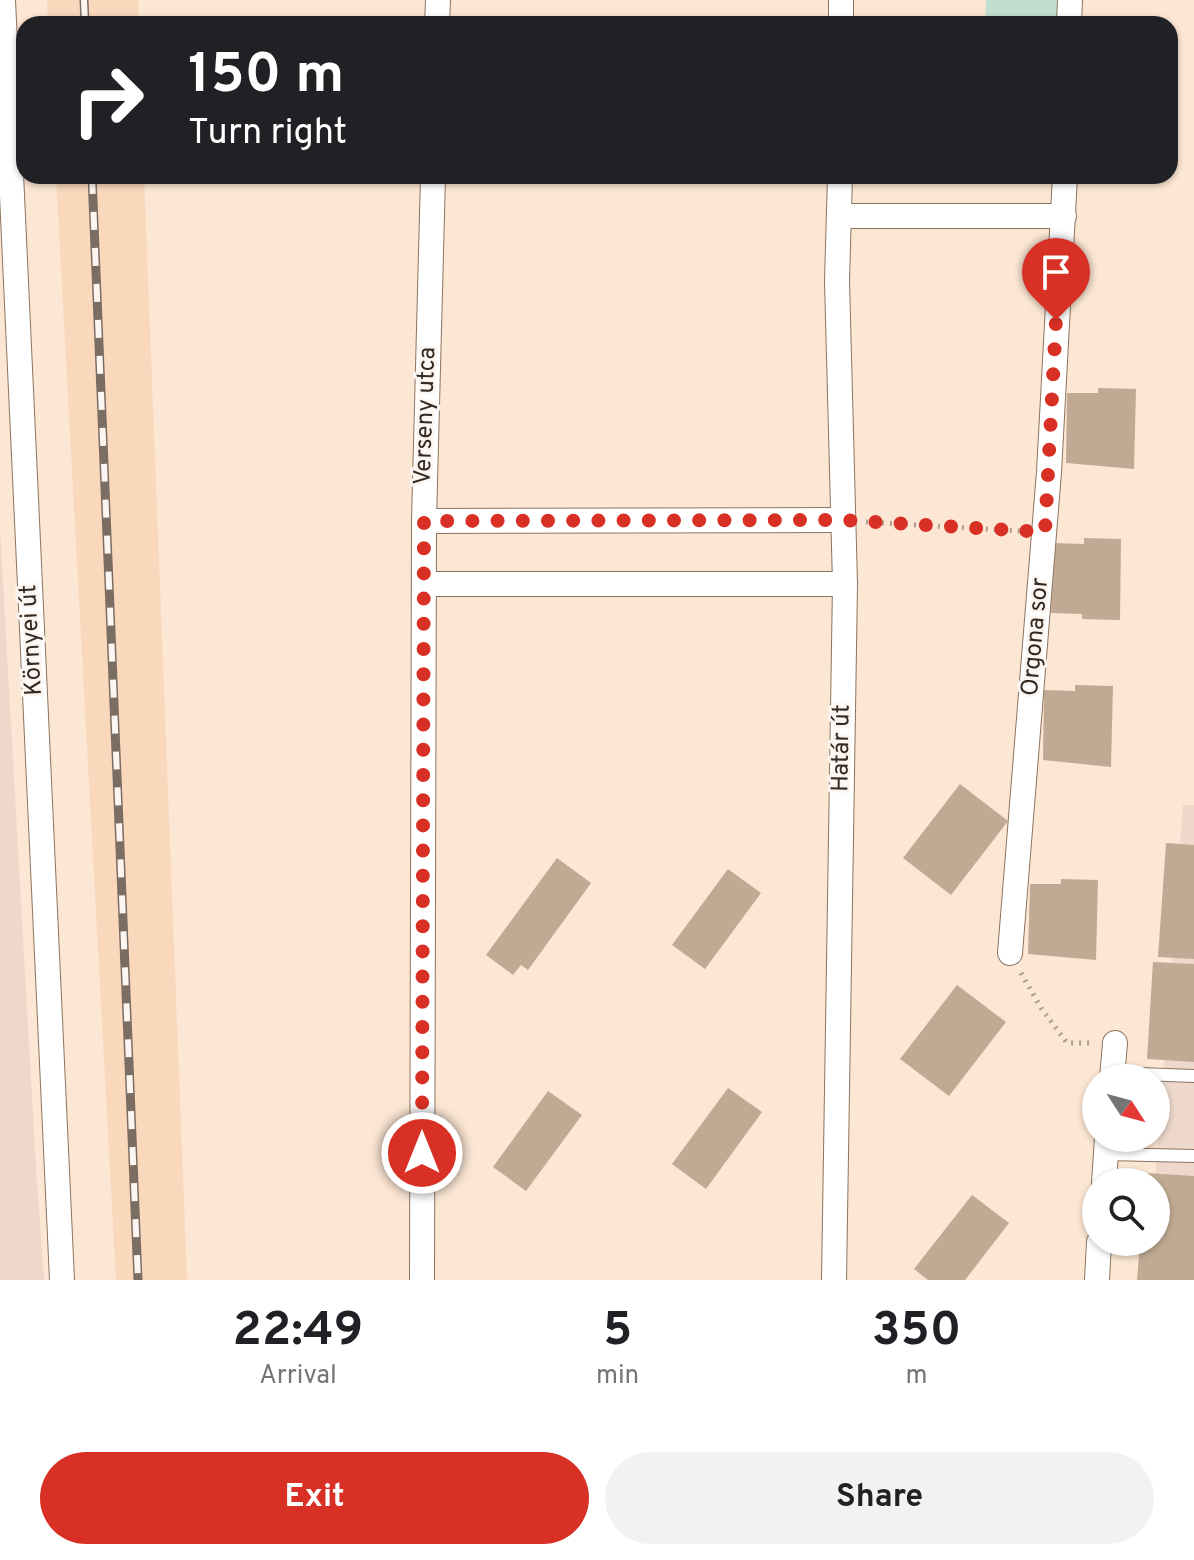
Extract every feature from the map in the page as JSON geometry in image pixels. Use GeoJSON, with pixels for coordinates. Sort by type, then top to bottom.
{"type":"FeatureCollection","features":[{"type":"Feature","properties":{"kind":"street","name":"Környei út"},"geometry":{"type":"LineString","coordinates":[[3,0],[62,1280]]}},
{"type":"Feature","properties":{"kind":"street","name":"Verseny utca"},"geometry":{"type":"LineString","coordinates":[[422,1280],[424,521],[433,184]]}},
{"type":"Feature","properties":{"kind":"street","name":"Határ út"},"geometry":{"type":"LineString","coordinates":[[834,1280],[845,584],[837,281],[840,184]]}},
{"type":"Feature","properties":{"kind":"street","name":"Orgona sor"},"geometry":{"type":"LineString","coordinates":[[1010,953],[1045,532],[1065,184]]}},
{"type":"Feature","properties":{"kind":"street"},"geometry":{"type":"LineString","coordinates":[[840,216],[1064,216]]}},
{"type":"Feature","properties":{"kind":"street"},"geometry":{"type":"LineString","coordinates":[[424,521],[842,520]]}},
{"type":"Feature","properties":{"kind":"street"},"geometry":{"type":"LineString","coordinates":[[424,584],[845,584]]}},
{"type":"Feature","properties":{"kind":"street"},"geometry":{"type":"LineString","coordinates":[[1113,1064],[1115,1043]]}},
{"type":"Feature","properties":{"kind":"street"},"geometry":{"type":"LineString","coordinates":[[1097,1280],[1098,1256]]}},
{"type":"Feature","properties":{"kind":"lane"},"geometry":{"type":"LineString","coordinates":[[1170,1076],[1194,1076]]}},
{"type":"Feature","properties":{"kind":"lane"},"geometry":{"type":"LineString","coordinates":[[1159,1152],[1194,1156]]}},
{"type":"Feature","properties":{"kind":"path"},"geometry":{"type":"LineString","coordinates":[[842,520],[1045,532]]}},
{"type":"Feature","properties":{"kind":"path"},"geometry":{"type":"LineString","coordinates":[[1010,953],[1041,1008],[1067,1043],[1115,1043]]}},
{"type":"Feature","properties":{"kind":"shaded area"},"geometry":{"type":"Polygon","coordinates":[[[47,0],[138,0],[139,16],[48,16],[47,0]]]}},
{"type":"Feature","properties":{"kind":"shaded area"},"geometry":{"type":"Polygon","coordinates":[[[56,184],[144,184],[187,1280],[116,1280],[56,184]]]}},
{"type":"Feature","properties":{"kind":"shaded area"},"geometry":{"type":"Polygon","coordinates":[[[0,529],[36,1169],[44,1280],[0,1280],[0,529]]]}},
{"type":"Feature","properties":{"kind":"shaded area"},"geometry":{"type":"Polygon","coordinates":[[[1183,805],[1194,805],[1194,1280],[1148,1280],[1153,1256],[1170,1256],[1170,1168],[1156,1168],[1157,1152],[1170,1152],[1170,1064],[1164,1064],[1183,805]]]}},
{"type":"Feature","properties":{"kind":"green space"},"geometry":{"type":"Polygon","coordinates":[[[986,0],[1061,0],[1060,16],[985,16],[986,0]]]}},
{"type":"Feature","properties":{"kind":"building"},"geometry":{"type":"Polygon","coordinates":[[[1098,388],[1136,389],[1134,469],[1066,463],[1067,393],[1098,393],[1098,388]]]}},
{"type":"Feature","properties":{"kind":"building"},"geometry":{"type":"Polygon","coordinates":[[[1084,538],[1121,539],[1120,620],[1082,619],[1082,614],[1051,613],[1053,543],[1084,544],[1084,538]]]}},
{"type":"Feature","properties":{"kind":"building"},"geometry":{"type":"Polygon","coordinates":[[[1075,685],[1113,686],[1111,767],[1043,760],[1044,690],[1075,691],[1075,685]]]}},
{"type":"Feature","properties":{"kind":"building"},"geometry":{"type":"Polygon","coordinates":[[[960,784],[1008,821],[951,895],[903,858],[960,784]]]}},
{"type":"Feature","properties":{"kind":"building"},"geometry":{"type":"Polygon","coordinates":[[[1166,843],[1194,845],[1194,959],[1158,957],[1166,843]]]}},
{"type":"Feature","properties":{"kind":"building"},"geometry":{"type":"Polygon","coordinates":[[[557,858],[591,883],[528,970],[521,965],[513,975],[486,955],[557,858]]]}},
{"type":"Feature","properties":{"kind":"building"},"geometry":{"type":"Polygon","coordinates":[[[728,869],[761,893],[705,969],[672,945],[728,869]]]}},
{"type":"Feature","properties":{"kind":"building"},"geometry":{"type":"Polygon","coordinates":[[[1061,879],[1098,880],[1096,960],[1028,954],[1030,884],[1061,884],[1061,879]]]}},
{"type":"Feature","properties":{"kind":"building"},"geometry":{"type":"Polygon","coordinates":[[[1153,962],[1194,964],[1194,1062],[1147,1059],[1153,962]]]}},
{"type":"Feature","properties":{"kind":"building"},"geometry":{"type":"Polygon","coordinates":[[[957,985],[1006,1022],[949,1096],[900,1059],[957,985]]]}},
{"type":"Feature","properties":{"kind":"building"},"geometry":{"type":"Polygon","coordinates":[[[728,1088],[762,1112],[706,1189],[672,1164],[728,1088]]]}},
{"type":"Feature","properties":{"kind":"building"},"geometry":{"type":"Polygon","coordinates":[[[548,1091],[582,1115],[526,1191],[493,1167],[548,1091]]]}},
{"type":"Feature","properties":{"kind":"building"},"geometry":{"type":"Polygon","coordinates":[[[1170,1175],[1194,1176],[1194,1280],[1137,1280],[1139,1256],[1170,1256],[1170,1175]]]}},
{"type":"Feature","properties":{"kind":"building"},"geometry":{"type":"Polygon","coordinates":[[[972,1195],[1009,1223],[965,1280],[928,1280],[914,1269],[972,1195]]]}},
{"type":"Feature","properties":{"kind":"railway"},"geometry":{"type":"LineString","coordinates":[[84,0],[85,16]]}},
{"type":"Feature","properties":{"kind":"railway"},"geometry":{"type":"LineString","coordinates":[[92,184],[138,1280]]}},
{"type":"Feature","properties":{"kind":"route"},"geometry":{"type":"LineString","coordinates":[[422,1153],[424,521],[842,520],[1045,532],[1056,320]]}}]}
